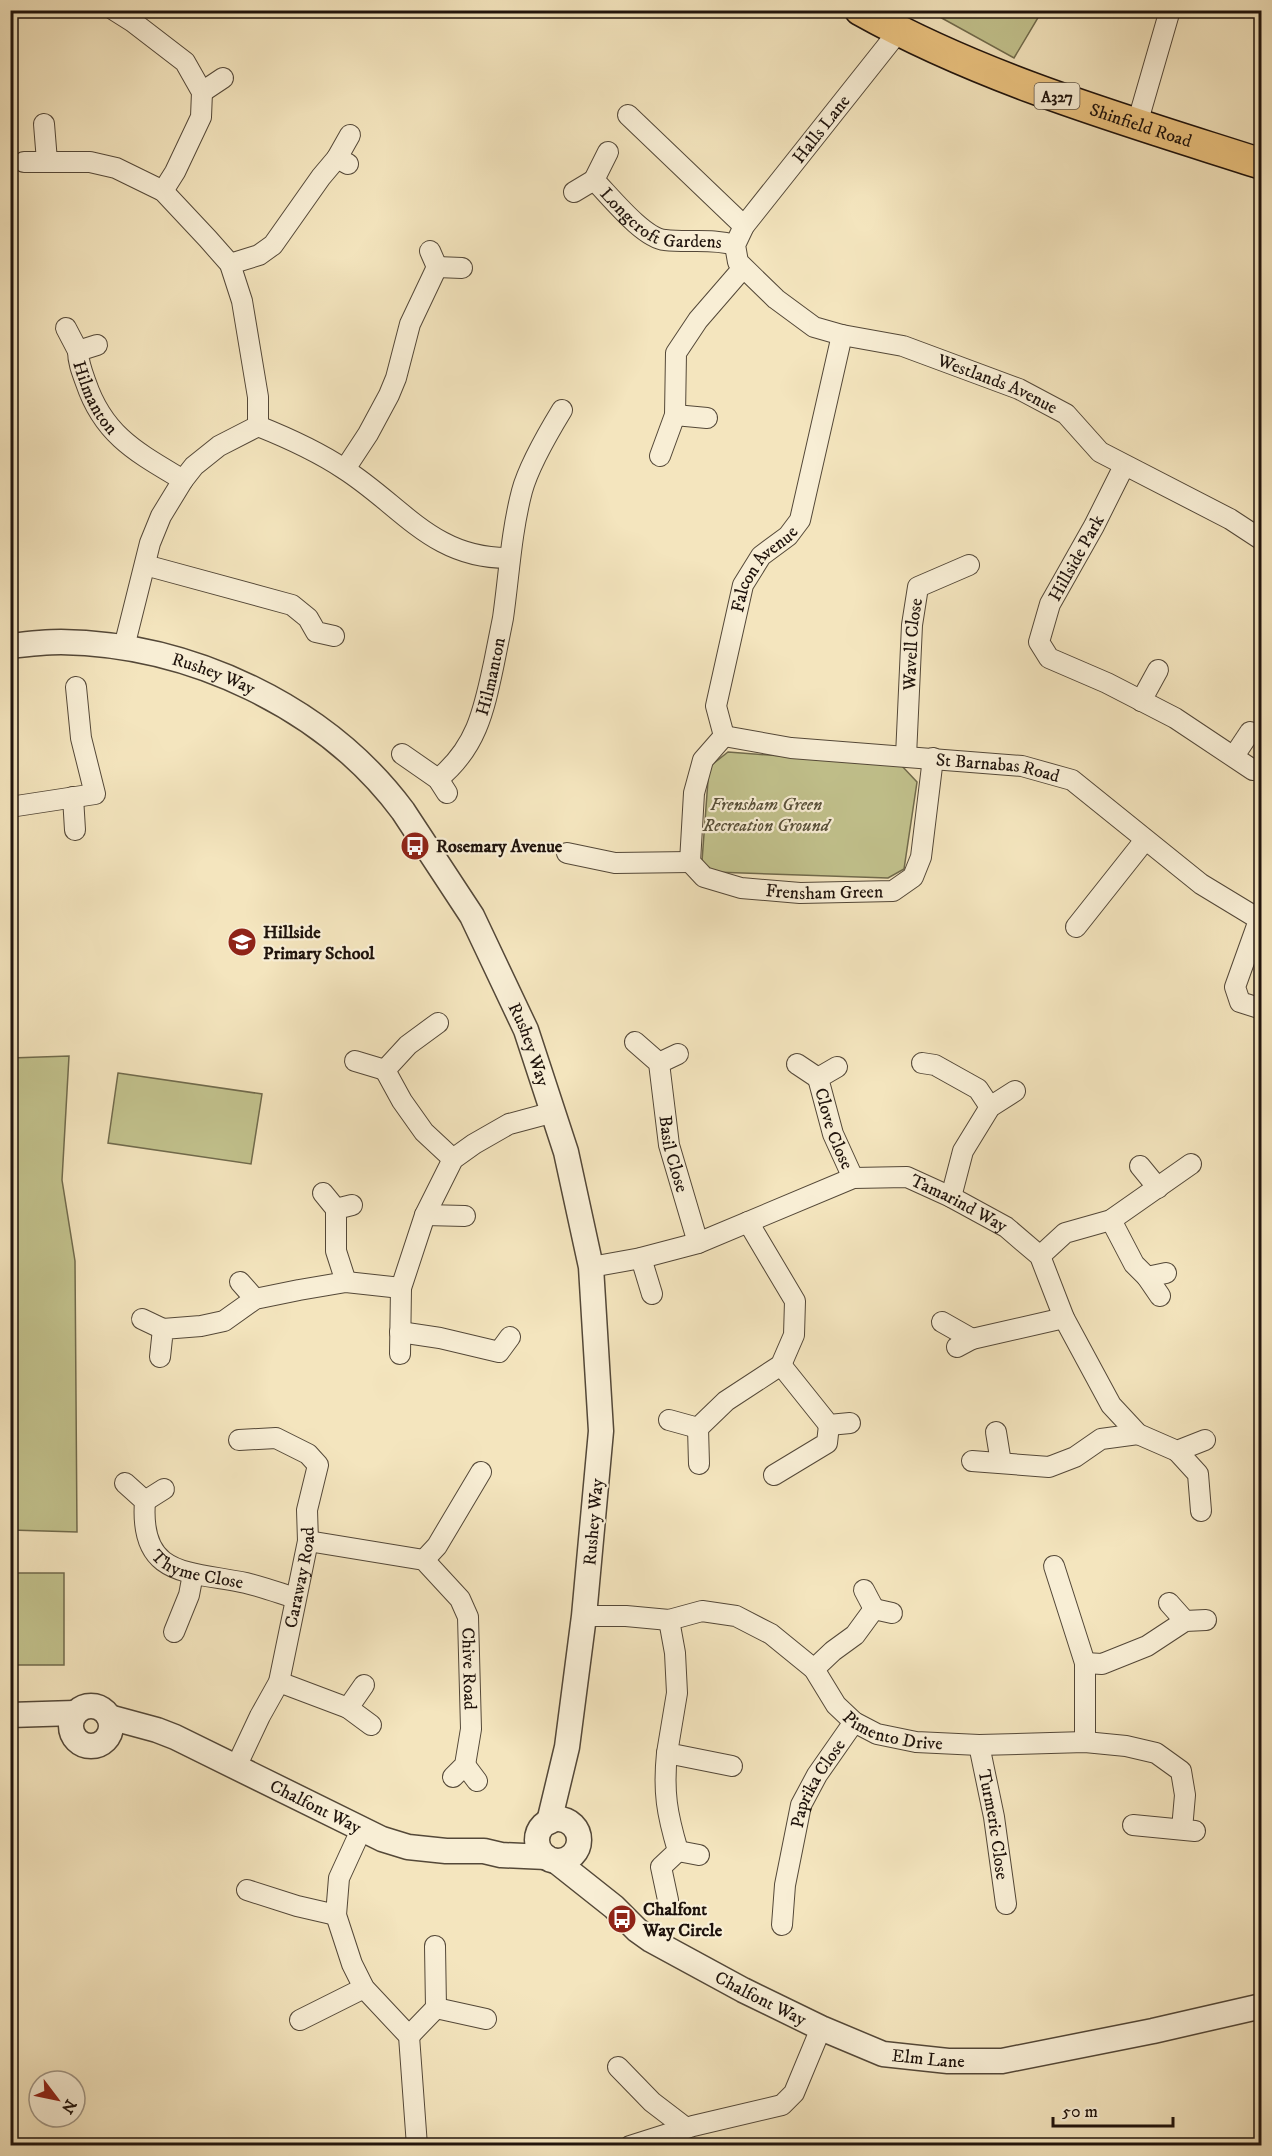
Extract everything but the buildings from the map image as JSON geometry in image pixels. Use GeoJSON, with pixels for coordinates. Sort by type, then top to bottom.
{"type":"FeatureCollection","features":[{"type":"Feature","properties":{"kind":"main road","name":"Shinfield Road"},"geometry":{"type":"LineString","coordinates":[[860,10],[897,32],[988,73],[1262,164]]}},
{"type":"Feature","properties":{"kind":"street"},"geometry":{"type":"LineString","coordinates":[[114,10],[185,62],[202,92],[201,117],[180,162],[163,191]]}},
{"type":"Feature","properties":{"kind":"street"},"geometry":{"type":"LineString","coordinates":[[1137,124],[1170,10]]}},
{"type":"Feature","properties":{"kind":"street","name":"Halls Lane"},"geometry":{"type":"LineString","coordinates":[[735,245],[744,226],[897,32]]}},
{"type":"Feature","properties":{"kind":"street"},"geometry":{"type":"LineString","coordinates":[[202,92],[223,78]]}},
{"type":"Feature","properties":{"kind":"street"},"geometry":{"type":"LineString","coordinates":[[628,115],[744,226]]}},
{"type":"Feature","properties":{"kind":"street"},"geometry":{"type":"LineString","coordinates":[[44,124],[47,161]]}},
{"type":"Feature","properties":{"kind":"street"},"geometry":{"type":"LineString","coordinates":[[230,264],[259,255],[273,245],[321,177],[342,161],[350,135]]}},
{"type":"Feature","properties":{"kind":"street","name":"Longcroft Gardens"},"geometry":{"type":"LineString","coordinates":[[574,192],[594,180],[608,152]]}},
{"type":"Feature","properties":{"kind":"street"},"geometry":{"type":"LineString","coordinates":[[24,162],[90,162],[116,168],[163,191],[230,264],[242,302],[251,353],[258,397],[258,426]]}},
{"type":"Feature","properties":{"kind":"street","name":"Longcroft Gardens"},"geometry":{"type":"LineString","coordinates":[[594,180],[649,234],[662,240],[719,241],[735,245]]}},
{"type":"Feature","properties":{"kind":"street"},"geometry":{"type":"LineString","coordinates":[[660,456],[675,415],[676,353],[698,320],[742,268],[735,254],[735,245]]}},
{"type":"Feature","properties":{"kind":"street"},"geometry":{"type":"LineString","coordinates":[[345,469],[368,434],[389,395],[396,378],[410,324],[434,259],[462,268]]}},
{"type":"Feature","properties":{"kind":"street","name":"Westlands Avenue"},"geometry":{"type":"LineString","coordinates":[[742,268],[776,299],[814,327],[903,346],[1019,389],[1066,414],[1100,452],[1230,519],[1262,540]]}},
{"type":"Feature","properties":{"kind":"street","name":"Hilmanton"},"geometry":{"type":"LineString","coordinates":[[66,328],[78,351],[78,360],[90,394],[102,417],[121,439],[183,480]]}},
{"type":"Feature","properties":{"kind":"street","name":"Falcon Avenue"},"geometry":{"type":"LineString","coordinates":[[724,736],[716,706],[743,585],[761,556],[788,536],[800,520],[842,334]]}},
{"type":"Feature","properties":{"kind":"street","name":"Hilmanton"},"geometry":{"type":"LineString","coordinates":[[78,351],[97,345]]}},
{"type":"Feature","properties":{"kind":"street","name":"Hilmanton"},"geometry":{"type":"LineString","coordinates":[[402,754],[442,786],[476,730],[484,710],[503,617],[509,558],[522,490],[540,432],[562,410]]}},
{"type":"Feature","properties":{"kind":"street"},"geometry":{"type":"LineString","coordinates":[[675,415],[707,418]]}},
{"type":"Feature","properties":{"kind":"street"},"geometry":{"type":"LineString","coordinates":[[124,647],[150,543],[161,516],[194,466],[219,446],[258,426],[299,442],[345,469],[416,527],[450,547],[492,558],[509,558]]}},
{"type":"Feature","properties":{"kind":"street","name":"Hillside Park"},"geometry":{"type":"LineString","coordinates":[[1124,466],[1094,526],[1050,604],[1039,642],[1049,658],[1107,683],[1175,718],[1253,770]]}},
{"type":"Feature","properties":{"kind":"street"},"geometry":{"type":"LineString","coordinates":[[145,565],[292,605],[308,618],[318,637]]}},
{"type":"Feature","properties":{"kind":"street","name":"Wavell Close"},"geometry":{"type":"LineString","coordinates":[[906,756],[912,625],[918,587],[969,565]]}},
{"type":"Feature","properties":{"kind":"street","name":"Rushey Way"},"geometry":{"type":"LineString","coordinates":[[10,646],[62,642],[124,647],[176,659],[206,669],[267,696],[299,715],[330,738],[378,781],[404,811],[472,916],[526,1029],[566,1152],[591,1267],[601,1431],[584,1616],[567,1747],[553,1826]]}},
{"type":"Feature","properties":{"kind":"street"},"geometry":{"type":"LineString","coordinates":[[1141,701],[1158,670]]}},
{"type":"Feature","properties":{"kind":"street"},"geometry":{"type":"LineString","coordinates":[[10,807],[95,794],[81,738],[76,687]]}},
{"type":"Feature","properties":{"kind":"street"},"geometry":{"type":"LineString","coordinates":[[1234,756],[1250,732]]}},
{"type":"Feature","properties":{"kind":"street"},"geometry":{"type":"LineString","coordinates":[[567,853],[615,863],[690,862],[693,803],[697,782],[703,760],[724,736]]}},
{"type":"Feature","properties":{"kind":"street","name":"St Barnabas Road"},"geometry":{"type":"LineString","coordinates":[[724,736],[791,748],[1022,766],[1072,780],[1202,884],[1260,921]]}},
{"type":"Feature","properties":{"kind":"street","name":"Frensham Green"},"geometry":{"type":"LineString","coordinates":[[690,862],[704,877],[741,888],[800,893],[893,891],[913,877],[921,857],[933,758]]}},
{"type":"Feature","properties":{"kind":"street"},"geometry":{"type":"LineString","coordinates":[[72,797],[75,830]]}},
{"type":"Feature","properties":{"kind":"street"},"geometry":{"type":"LineString","coordinates":[[1076,927],[1145,840]]}},
{"type":"Feature","properties":{"kind":"street"},"geometry":{"type":"LineString","coordinates":[[1260,921],[1235,987],[1240,1002],[1262,1009]]}},
{"type":"Feature","properties":{"kind":"street"},"geometry":{"type":"LineString","coordinates":[[385,1070],[408,1045],[432,1034]]}},
{"type":"Feature","properties":{"kind":"street"},"geometry":{"type":"LineString","coordinates":[[635,1042],[659,1063],[678,1054]]}},
{"type":"Feature","properties":{"kind":"street"},"geometry":{"type":"LineString","coordinates":[[355,1061],[385,1070],[402,1101],[424,1132],[453,1159]]}},
{"type":"Feature","properties":{"kind":"street","name":"Basil Close"},"geometry":{"type":"LineString","coordinates":[[659,1063],[669,1145],[698,1243]]}},
{"type":"Feature","properties":{"kind":"street"},"geometry":{"type":"LineString","coordinates":[[922,1063],[935,1065],[978,1089],[990,1107]]}},
{"type":"Feature","properties":{"kind":"street","name":"Clove Close"},"geometry":{"type":"LineString","coordinates":[[797,1064],[818,1078],[833,1134],[853,1178]]}},
{"type":"Feature","properties":{"kind":"street","name":"Clove Close"},"geometry":{"type":"LineString","coordinates":[[818,1078],[837,1067]]}},
{"type":"Feature","properties":{"kind":"street"},"geometry":{"type":"LineString","coordinates":[[951,1197],[963,1151],[990,1107],[1015,1091]]}},
{"type":"Feature","properties":{"kind":"street"},"geometry":{"type":"LineString","coordinates":[[400,1354],[401,1288],[425,1215],[453,1159],[509,1124],[554,1112]]}},
{"type":"Feature","properties":{"kind":"street"},"geometry":{"type":"LineString","coordinates":[[1040,1256],[1065,1233],[1111,1220],[1191,1164]]}},
{"type":"Feature","properties":{"kind":"street"},"geometry":{"type":"LineString","coordinates":[[1140,1167],[1158,1188]]}},
{"type":"Feature","properties":{"kind":"street","name":"Tamarind Way"},"geometry":{"type":"LineString","coordinates":[[591,1267],[641,1258],[698,1243],[853,1178],[907,1177],[951,1197],[1006,1227],[1040,1256],[1064,1318],[1111,1405],[1138,1434],[1177,1451],[1198,1474],[1201,1511]]}},
{"type":"Feature","properties":{"kind":"street"},"geometry":{"type":"LineString","coordinates":[[323,1193],[344,1207],[336,1251],[346,1282]]}},
{"type":"Feature","properties":{"kind":"street"},"geometry":{"type":"LineString","coordinates":[[425,1215],[465,1216]]}},
{"type":"Feature","properties":{"kind":"street"},"geometry":{"type":"LineString","coordinates":[[1111,1220],[1134,1264],[1156,1275],[1160,1296]]}},
{"type":"Feature","properties":{"kind":"street"},"geometry":{"type":"LineString","coordinates":[[699,1464],[698,1428],[726,1401],[781,1365],[794,1335],[795,1301],[748,1222]]}},
{"type":"Feature","properties":{"kind":"street"},"geometry":{"type":"LineString","coordinates":[[641,1258],[652,1294]]}},
{"type":"Feature","properties":{"kind":"street"},"geometry":{"type":"LineString","coordinates":[[240,1282],[255,1299]]}},
{"type":"Feature","properties":{"kind":"street"},"geometry":{"type":"LineString","coordinates":[[142,1319],[163,1329],[201,1326],[224,1321],[255,1299],[346,1282],[401,1288]]}},
{"type":"Feature","properties":{"kind":"street"},"geometry":{"type":"LineString","coordinates":[[942,1322],[964,1343],[1064,1318]]}},
{"type":"Feature","properties":{"kind":"street"},"geometry":{"type":"LineString","coordinates":[[160,1357],[163,1329]]}},
{"type":"Feature","properties":{"kind":"street"},"geometry":{"type":"LineString","coordinates":[[400,1332],[506,1352]]}},
{"type":"Feature","properties":{"kind":"street"},"geometry":{"type":"LineString","coordinates":[[774,1474],[827,1443],[829,1425],[781,1365]]}},
{"type":"Feature","properties":{"kind":"street"},"geometry":{"type":"LineString","coordinates":[[669,1420],[698,1428]]}},
{"type":"Feature","properties":{"kind":"street"},"geometry":{"type":"LineString","coordinates":[[829,1425],[850,1423]]}},
{"type":"Feature","properties":{"kind":"street"},"geometry":{"type":"LineString","coordinates":[[996,1432],[1001,1463]]}},
{"type":"Feature","properties":{"kind":"street"},"geometry":{"type":"LineString","coordinates":[[972,1461],[1049,1467],[1075,1456],[1101,1439],[1138,1434]]}},
{"type":"Feature","properties":{"kind":"street","name":"Caraway Road"},"geometry":{"type":"LineString","coordinates":[[236,1767],[279,1682],[308,1541],[307,1509],[318,1465],[308,1454],[276,1438],[239,1440]]}},
{"type":"Feature","properties":{"kind":"street"},"geometry":{"type":"LineString","coordinates":[[1177,1451],[1205,1440]]}},
{"type":"Feature","properties":{"kind":"street"},"geometry":{"type":"LineString","coordinates":[[308,1541],[424,1560],[437,1546],[482,1473]]}},
{"type":"Feature","properties":{"kind":"street"},"geometry":{"type":"LineString","coordinates":[[125,1484],[145,1501],[164,1489]]}},
{"type":"Feature","properties":{"kind":"street","name":"Thyme Close"},"geometry":{"type":"LineString","coordinates":[[145,1501],[143,1521],[152,1552],[164,1563],[193,1574],[249,1584],[295,1599]]}},
{"type":"Feature","properties":{"kind":"street","name":"Chive Road"},"geometry":{"type":"LineString","coordinates":[[424,1560],[460,1599],[468,1617],[471,1729],[459,1771],[477,1781]]}},
{"type":"Feature","properties":{"kind":"street"},"geometry":{"type":"LineString","coordinates":[[1054,1566],[1085,1663],[1085,1742]]}},
{"type":"Feature","properties":{"kind":"street"},"geometry":{"type":"LineString","coordinates":[[174,1632],[189,1595],[193,1574]]}},
{"type":"Feature","properties":{"kind":"street"},"geometry":{"type":"LineString","coordinates":[[814,1669],[883,1611],[864,1590]]}},
{"type":"Feature","properties":{"kind":"street"},"geometry":{"type":"LineString","coordinates":[[1169,1603],[1185,1621]]}},
{"type":"Feature","properties":{"kind":"street","name":"Pimento Drive"},"geometry":{"type":"LineString","coordinates":[[584,1616],[626,1616],[669,1620],[702,1611],[736,1616],[771,1634],[814,1669],[836,1705],[854,1722],[877,1734],[915,1742],[979,1745],[1085,1742],[1126,1746],[1156,1754],[1181,1771],[1189,1830],[1133,1825]]}},
{"type":"Feature","properties":{"kind":"street"},"geometry":{"type":"LineString","coordinates":[[669,1620],[675,1653],[677,1693],[664,1777],[667,1815],[678,1851]]}},
{"type":"Feature","properties":{"kind":"street"},"geometry":{"type":"LineString","coordinates":[[1085,1663],[1102,1664],[1147,1646],[1185,1621],[1206,1620]]}},
{"type":"Feature","properties":{"kind":"street"},"geometry":{"type":"LineString","coordinates":[[279,1682],[348,1708],[370,1725]]}},
{"type":"Feature","properties":{"kind":"street"},"geometry":{"type":"LineString","coordinates":[[348,1708],[364,1685]]}},
{"type":"Feature","properties":{"kind":"street"},"geometry":{"type":"LineString","coordinates":[[13,1715],[75,1713],[86,1706],[93,1706],[105,1711],[109,1726],[101,1744],[90,1747],[78,1743],[73,1737],[70,1724],[75,1713]]}},
{"type":"Feature","properties":{"kind":"street"},"geometry":{"type":"LineString","coordinates":[[13,1715],[73,1737]]}},
{"type":"Feature","properties":{"kind":"street","name":"Paprika Close"},"geometry":{"type":"LineString","coordinates":[[782,1925],[785,1885],[798,1850],[801,1805],[817,1775],[854,1722]]}},
{"type":"Feature","properties":{"kind":"street","name":"Chalfont Way"},"geometry":{"type":"LineString","coordinates":[[109,1726],[157,1730],[361,1830],[408,1847],[446,1851],[484,1851],[501,1855],[559,1857],[614,1906],[637,1930],[651,1940],[742,1990],[821,2028]]}},
{"type":"Feature","properties":{"kind":"street","name":"Turmeric Close"},"geometry":{"type":"LineString","coordinates":[[979,1745],[994,1816],[1006,1904]]}},
{"type":"Feature","properties":{"kind":"street"},"geometry":{"type":"LineString","coordinates":[[667,1754],[732,1766]]}},
{"type":"Feature","properties":{"kind":"street"},"geometry":{"type":"LineString","coordinates":[[553,1826],[578,1835],[579,1841],[559,1857],[538,1846],[553,1826]]}},
{"type":"Feature","properties":{"kind":"street","name":"Chalfont Way"},"geometry":{"type":"LineString","coordinates":[[484,1851],[553,1826]]}},
{"type":"Feature","properties":{"kind":"street"},"geometry":{"type":"LineString","coordinates":[[361,1830],[339,1878],[336,1915],[352,1965],[364,1988],[409,2036],[417,2145]]}},
{"type":"Feature","properties":{"kind":"street"},"geometry":{"type":"LineString","coordinates":[[678,1851],[699,1855]]}},
{"type":"Feature","properties":{"kind":"street"},"geometry":{"type":"LineString","coordinates":[[668,1900],[661,1867],[678,1851]]}},
{"type":"Feature","properties":{"kind":"street"},"geometry":{"type":"LineString","coordinates":[[247,1890],[297,1906],[336,1915]]}},
{"type":"Feature","properties":{"kind":"street"},"geometry":{"type":"LineString","coordinates":[[409,2036],[436,2008],[435,1946]]}},
{"type":"Feature","properties":{"kind":"street"},"geometry":{"type":"LineString","coordinates":[[300,2020],[364,1988]]}},
{"type":"Feature","properties":{"kind":"street","name":"Elm Lane"},"geometry":{"type":"LineString","coordinates":[[821,2028],[883,2054],[948,2061],[1002,2061],[1262,2006]]}},
{"type":"Feature","properties":{"kind":"street"},"geometry":{"type":"LineString","coordinates":[[436,2008],[486,2019]]}},
{"type":"Feature","properties":{"kind":"street"},"geometry":{"type":"LineString","coordinates":[[641,2144],[686,2128],[782,2105],[794,2093],[821,2028]]}},
{"type":"Feature","properties":{"kind":"street"},"geometry":{"type":"LineString","coordinates":[[618,2067],[652,2102],[686,2128]]}},
{"type":"Feature","properties":{"kind":"green space"},"geometry":{"type":"Polygon","coordinates":[[[929,11],[1042,11],[1014,58],[929,11]]]}},
{"type":"Feature","properties":{"kind":"green space","name":"Frensham Green Recreation Ground"},"geometry":{"type":"Polygon","coordinates":[[[728,752],[901,765],[917,782],[904,869],[888,878],[714,872],[702,861],[709,767],[728,752]]]}},
{"type":"Feature","properties":{"kind":"green space"},"geometry":{"type":"Polygon","coordinates":[[[69,1056],[62,1180],[75,1261],[77,1532],[11,1530],[11,1058],[69,1056]]]}},
{"type":"Feature","properties":{"kind":"green space"},"geometry":{"type":"Polygon","coordinates":[[[118,1073],[262,1094],[251,1164],[108,1143],[118,1073]]]}},
{"type":"Feature","properties":{"kind":"green space"},"geometry":{"type":"Polygon","coordinates":[[[11,1573],[64,1573],[64,1665],[11,1665],[11,1573]]]}},
{"type":"Feature","properties":{"kind":"place","name":"Rosemary Avenue"},"geometry":{"type":"Point","coordinates":[415,846]}},
{"type":"Feature","properties":{"kind":"place","name":"Hillside Primary School"},"geometry":{"type":"Point","coordinates":[242,942]}},
{"type":"Feature","properties":{"kind":"place","name":"Chalfont Way Circle"},"geometry":{"type":"Point","coordinates":[622,1919]}}]}
